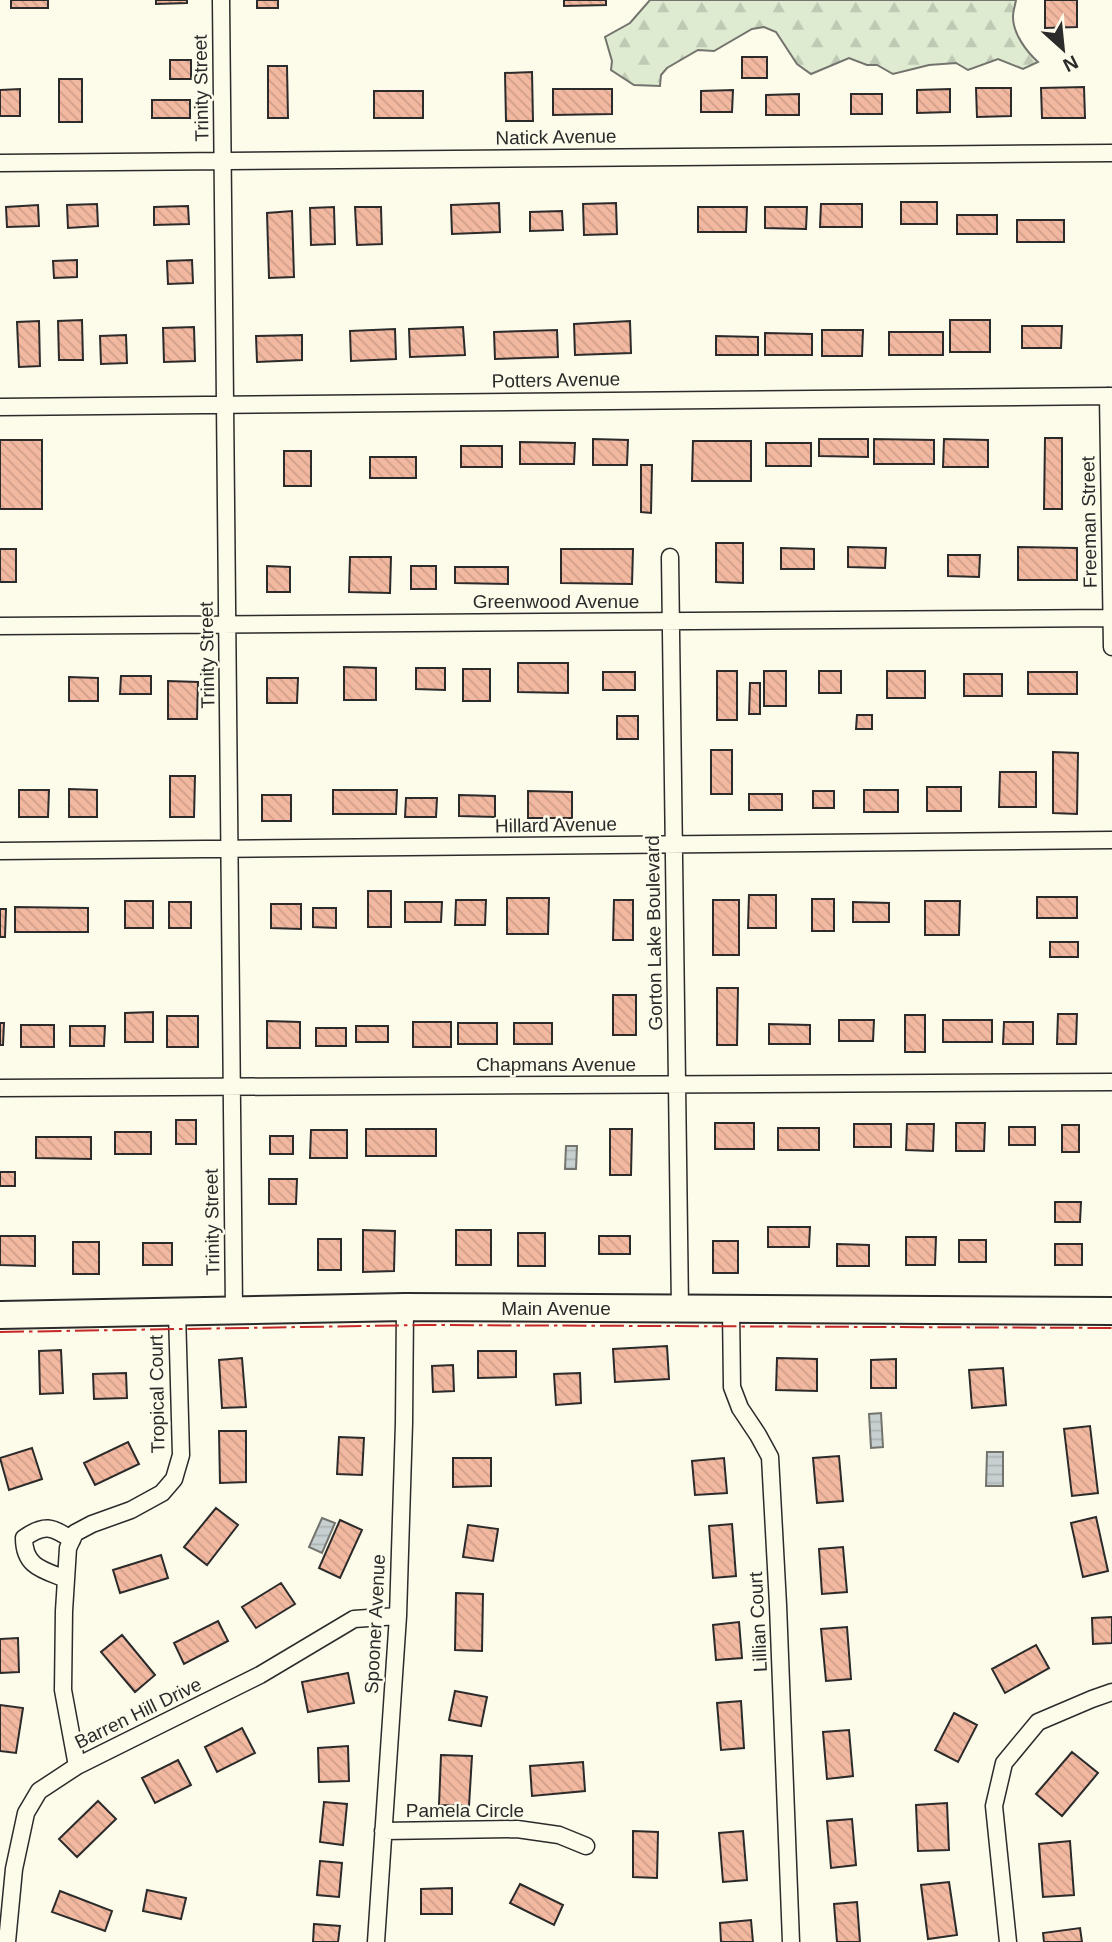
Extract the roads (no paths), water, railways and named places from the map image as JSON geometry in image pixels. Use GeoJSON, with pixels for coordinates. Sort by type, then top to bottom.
{"type":"FeatureCollection","features":[{"type":"Feature","properties":{"kind":"main road","name":"Main Avenue"},"geometry":{"type":"LineString","coordinates":[[0,1315],[405,1307],[1112,1311]]}},
{"type":"Feature","properties":{"kind":"street","name":"Trinity Street"},"geometry":{"type":"LineString","coordinates":[[221,0],[234,1310]]}},
{"type":"Feature","properties":{"kind":"street","name":"Natick Avenue"},"geometry":{"type":"LineString","coordinates":[[0,163],[1112,153]]}},
{"type":"Feature","properties":{"kind":"street","name":"Potters Avenue"},"geometry":{"type":"LineString","coordinates":[[0,407],[1110,396]]}},
{"type":"Feature","properties":{"kind":"street","name":"Freeman Street"},"geometry":{"type":"LineString","coordinates":[[1110,396],[1112,647]]}},
{"type":"Feature","properties":{"kind":"street","name":"Gorton Lake Boulevard"},"geometry":{"type":"LineString","coordinates":[[670,557],[680,1309]]}},
{"type":"Feature","properties":{"kind":"street","name":"Greenwood Avenue"},"geometry":{"type":"LineString","coordinates":[[0,626],[1112,618]]}},
{"type":"Feature","properties":{"kind":"street","name":"Hillard Avenue"},"geometry":{"type":"LineString","coordinates":[[0,851],[1112,840]]}},
{"type":"Feature","properties":{"kind":"street","name":"Chapmans Avenue"},"geometry":{"type":"LineString","coordinates":[[0,1088],[1112,1082]]}},
{"type":"Feature","properties":{"kind":"street","name":"Spooner Avenue"},"geometry":{"type":"LineString","coordinates":[[376,1942],[398,1616],[405,1307]]}},
{"type":"Feature","properties":{"kind":"street","name":"Lillian Court"},"geometry":{"type":"LineString","coordinates":[[731,1309],[732,1387],[740,1408],[770,1457],[791,1942]]}},
{"type":"Feature","properties":{"kind":"street","name":"Tropical Court"},"geometry":{"type":"LineString","coordinates":[[72,1540],[75,1534],[92,1524],[131,1510],[162,1493],[174,1479],[181,1455],[177,1312]]}},
{"type":"Feature","properties":{"kind":"street"},"geometry":{"type":"LineString","coordinates":[[66,1578],[34,1565],[24,1550],[24,1538],[37,1529],[57,1529],[72,1540],[68,1548],[64,1611],[63,1690],[77,1766]]}},
{"type":"Feature","properties":{"kind":"street","name":"Barren Hill Drive"},"geometry":{"type":"LineString","coordinates":[[7,1942],[15,1869],[26,1813],[39,1791],[77,1766],[260,1675],[354,1619],[398,1616]]}},
{"type":"Feature","properties":{"kind":"street"},"geometry":{"type":"LineString","coordinates":[[1008,1942],[994,1806],[1004,1763],[1038,1722],[1112,1692]]}},
{"type":"Feature","properties":{"kind":"street","name":"Pamela Circle"},"geometry":{"type":"LineString","coordinates":[[383,1831],[517,1829],[559,1835],[586,1846]]}}]}
